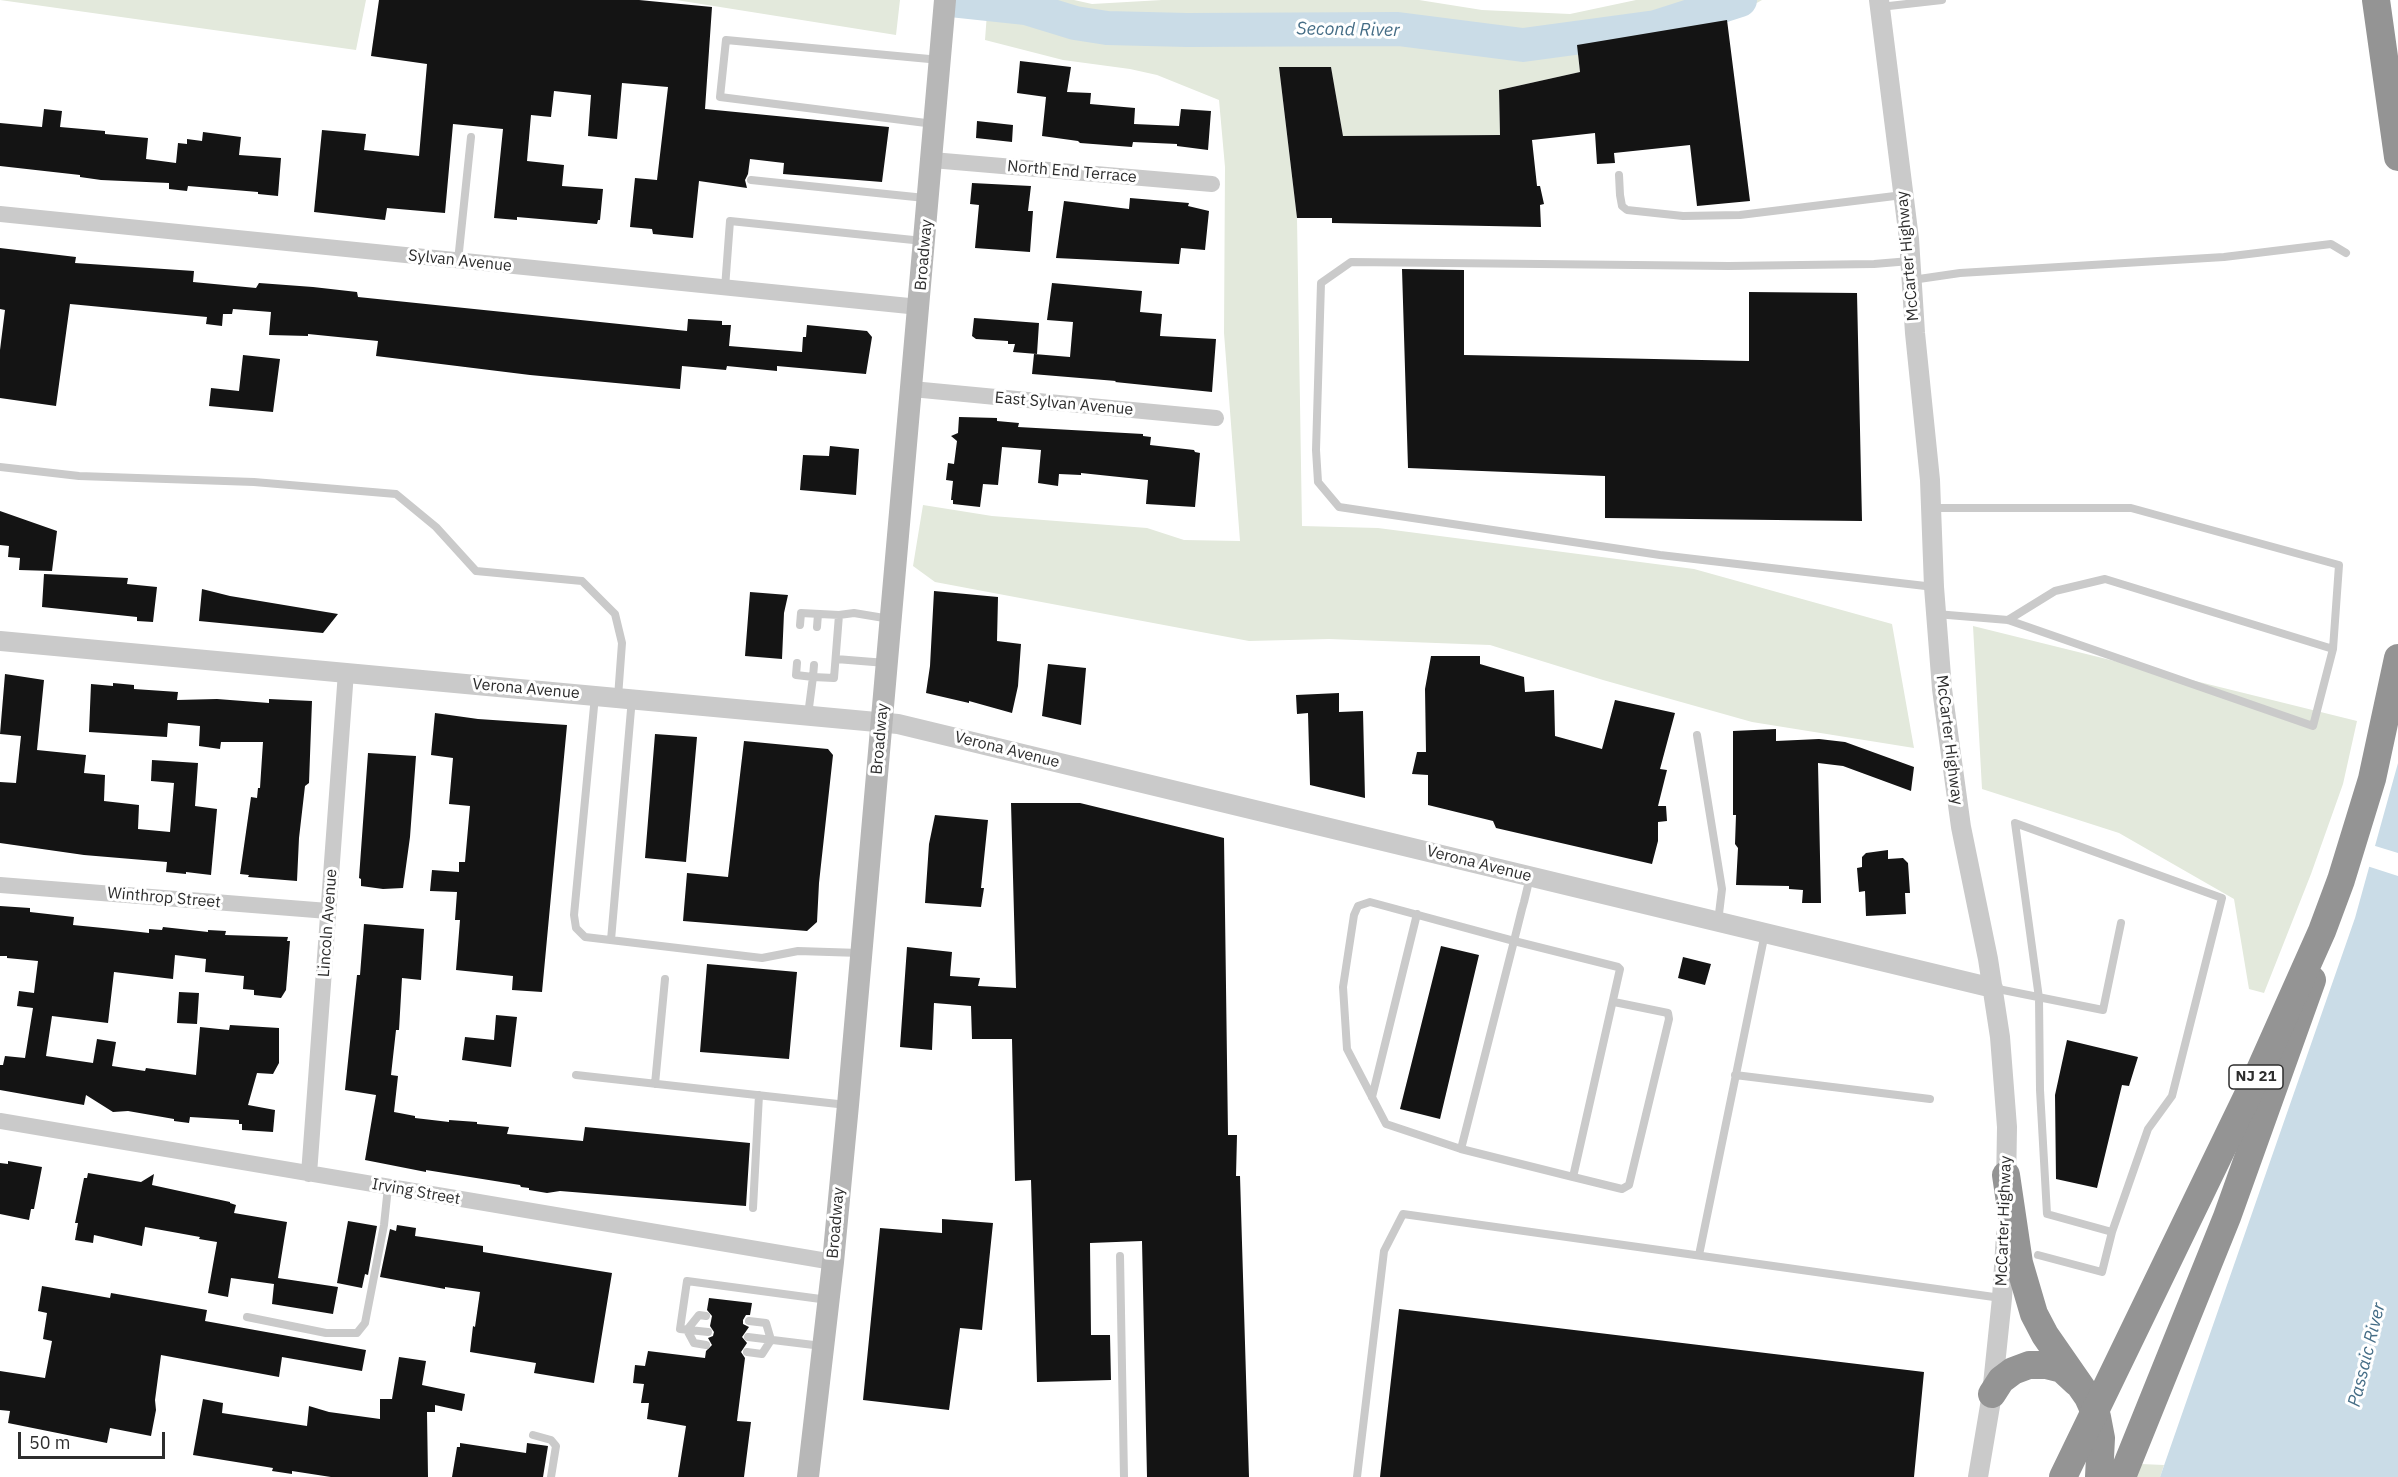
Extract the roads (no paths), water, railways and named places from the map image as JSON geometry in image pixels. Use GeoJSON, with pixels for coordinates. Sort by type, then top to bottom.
{"type":"FeatureCollection","features":[{"type":"Feature","properties":{"kind":"highway"},"geometry":{"type":"LineString","coordinates":[[2376,0],[2398,157]]}},
{"type":"Feature","properties":{"kind":"highway","name":"NJ 21"},"geometry":{"type":"LineString","coordinates":[[2063,1477],[2260,1070],[2322,931],[2341,880],[2372,779],[2398,658]]}},
{"type":"Feature","properties":{"kind":"highway","name":"NJ 21"},"geometry":{"type":"LineString","coordinates":[[2122,1477],[2227,1216],[2304,1003],[2360,833],[2398,685]]}},
{"type":"Feature","properties":{"kind":"highway"},"geometry":{"type":"LineString","coordinates":[[2006,1174],[2019,1263],[2028,1299],[2045,1335],[2088,1397],[2097,1417],[2101,1438],[2099,1477]]}},
{"type":"Feature","properties":{"kind":"highway"},"geometry":{"type":"LineString","coordinates":[[1992,1394],[2001,1380],[2013,1371],[2029,1365],[2046,1365],[2062,1369],[2088,1397]]}},
{"type":"Feature","properties":{"kind":"main road","name":"Broadway"},"geometry":{"type":"LineString","coordinates":[[808,1477],[848,1105],[945,0]]}},
{"type":"Feature","properties":{"kind":"street","name":"McCarter Highway"},"geometry":{"type":"LineString","coordinates":[[1879,3],[1911,271],[1931,508],[1936,614],[1952,771],[1993,988],[2000,1037],[2007,1127],[2006,1236],[2002,1298],[1992,1394],[1978,1477]]}},
{"type":"Feature","properties":{"kind":"street","name":"North End Terrace"},"geometry":{"type":"LineString","coordinates":[[932,160],[1212,184]]}},
{"type":"Feature","properties":{"kind":"street","name":"Sylvan Avenue"},"geometry":{"type":"LineString","coordinates":[[0,214],[919,307]]}},
{"type":"Feature","properties":{"kind":"street","name":"East Sylvan Avenue"},"geometry":{"type":"LineString","coordinates":[[912,389],[1216,418]]}},
{"type":"Feature","properties":{"kind":"street","name":"Verona Avenue"},"geometry":{"type":"LineString","coordinates":[[0,641],[881,721],[914,727],[1993,988]]}},
{"type":"Feature","properties":{"kind":"street","name":"Lincoln Avenue"},"geometry":{"type":"LineString","coordinates":[[309,1174],[346,672]]}},
{"type":"Feature","properties":{"kind":"street","name":"Winthrop Street"},"geometry":{"type":"LineString","coordinates":[[0,885],[328,911]]}},
{"type":"Feature","properties":{"kind":"street","name":"Irving Street"},"geometry":{"type":"LineString","coordinates":[[0,1121],[832,1262]]}},
{"type":"Feature","properties":{"kind":"lane"},"geometry":{"type":"LineString","coordinates":[[1879,3],[1942,0]]}},
{"type":"Feature","properties":{"kind":"lane"},"geometry":{"type":"LineString","coordinates":[[935,124],[720,97],[726,40],[941,51]]}},
{"type":"Feature","properties":{"kind":"lane"},"geometry":{"type":"LineString","coordinates":[[458,261],[471,137]]}},
{"type":"Feature","properties":{"kind":"lane"},"geometry":{"type":"LineString","coordinates":[[1619,175],[1622,206],[1627,210],[1683,216],[1740,215],[1903,195]]}},
{"type":"Feature","properties":{"kind":"lane"},"geometry":{"type":"LineString","coordinates":[[751,180],[929,199]]}},
{"type":"Feature","properties":{"kind":"lane"},"geometry":{"type":"LineString","coordinates":[[725,288],[730,221],[925,241]]}},
{"type":"Feature","properties":{"kind":"lane"},"geometry":{"type":"LineString","coordinates":[[1934,587],[1660,555],[1339,507],[1318,482],[1316,450],[1321,283],[1351,262],[1729,266],[1874,264],[1911,271],[1960,273],[2224,257],[2331,244],[2346,253]]}},
{"type":"Feature","properties":{"kind":"lane"},"geometry":{"type":"LineString","coordinates":[[0,467],[79,476],[254,482],[396,494],[436,526],[476,571],[582,581],[615,614],[622,643],[625,698],[611,940]]}},
{"type":"Feature","properties":{"kind":"lane"},"geometry":{"type":"LineString","coordinates":[[1931,508],[2132,508],[2339,565],[2333,649],[2313,726],[2008,620],[1936,614]]}},
{"type":"Feature","properties":{"kind":"lane"},"geometry":{"type":"LineString","coordinates":[[2008,620],[2055,591],[2105,579],[2333,649]]}},
{"type":"Feature","properties":{"kind":"lane"},"geometry":{"type":"LineString","coordinates":[[800,625],[801,613],[854,614],[891,619]]}},
{"type":"Feature","properties":{"kind":"lane"},"geometry":{"type":"LineString","coordinates":[[817,627],[818,614]]}},
{"type":"Feature","properties":{"kind":"lane"},"geometry":{"type":"LineString","coordinates":[[796,663],[796,675],[834,678],[839,615]]}},
{"type":"Feature","properties":{"kind":"lane"},"geometry":{"type":"LineString","coordinates":[[836,659],[887,663]]}},
{"type":"Feature","properties":{"kind":"lane"},"geometry":{"type":"LineString","coordinates":[[808,715],[814,665]]}},
{"type":"Feature","properties":{"kind":"lane"},"geometry":{"type":"LineString","coordinates":[[595,695],[574,915],[576,928],[585,937],[762,958],[798,951],[860,953]]}},
{"type":"Feature","properties":{"kind":"lane"},"geometry":{"type":"LineString","coordinates":[[1697,735],[1722,889],[1718,922]]}},
{"type":"Feature","properties":{"kind":"lane"},"geometry":{"type":"LineString","coordinates":[[2038,1255],[2102,1272],[2112,1232],[2148,1129],[2172,1096],[2222,898],[2014,824],[2039,998],[2040,1090],[2047,1214],[2112,1232]]}},
{"type":"Feature","properties":{"kind":"lane"},"geometry":{"type":"LineString","coordinates":[[1461,1149],[1530,877]]}},
{"type":"Feature","properties":{"kind":"lane"},"geometry":{"type":"LineString","coordinates":[[1573,1177],[1621,972],[1618,967],[1370,902],[1358,906],[1354,915],[1343,987],[1347,1049],[1386,1124],[1461,1149],[1573,1177],[1622,1189],[1629,1185],[1669,1019],[1668,1013],[1614,1002]]}},
{"type":"Feature","properties":{"kind":"lane"},"geometry":{"type":"LineString","coordinates":[[1372,1096],[1417,914]]}},
{"type":"Feature","properties":{"kind":"lane"},"geometry":{"type":"LineString","coordinates":[[1993,988],[2103,1010],[2121,923]]}},
{"type":"Feature","properties":{"kind":"lane"},"geometry":{"type":"LineString","coordinates":[[1699,1256],[1765,933]]}},
{"type":"Feature","properties":{"kind":"lane"},"geometry":{"type":"LineString","coordinates":[[655,1084],[665,979]]}},
{"type":"Feature","properties":{"kind":"lane"},"geometry":{"type":"LineString","coordinates":[[1736,1075],[1930,1099]]}},
{"type":"Feature","properties":{"kind":"lane"},"geometry":{"type":"LineString","coordinates":[[576,1076],[848,1105]]}},
{"type":"Feature","properties":{"kind":"lane"},"geometry":{"type":"LineString","coordinates":[[753,1208],[759,1095]]}},
{"type":"Feature","properties":{"kind":"lane"},"geometry":{"type":"LineString","coordinates":[[247,1317],[326,1333],[357,1333],[365,1323],[384,1225],[388,1187]]}},
{"type":"Feature","properties":{"kind":"lane"},"geometry":{"type":"LineString","coordinates":[[1357,1477],[1384,1251],[1403,1214],[2002,1298]]}},
{"type":"Feature","properties":{"kind":"lane"},"geometry":{"type":"LineString","coordinates":[[1120,1256],[1124,1477]]}},
{"type":"Feature","properties":{"kind":"lane"},"geometry":{"type":"LineString","coordinates":[[708,1332],[680,1329],[687,1281],[828,1300]]}},
{"type":"Feature","properties":{"kind":"lane"},"geometry":{"type":"LineString","coordinates":[[687,1330],[699,1315],[706,1316]]}},
{"type":"Feature","properties":{"kind":"lane"},"geometry":{"type":"LineString","coordinates":[[747,1352],[762,1354],[771,1340],[766,1323],[749,1321]]}},
{"type":"Feature","properties":{"kind":"lane"},"geometry":{"type":"LineString","coordinates":[[687,1330],[694,1343],[706,1345]]}},
{"type":"Feature","properties":{"kind":"lane"},"geometry":{"type":"LineString","coordinates":[[748,1337],[823,1346]]}},
{"type":"Feature","properties":{"kind":"lane"},"geometry":{"type":"LineString","coordinates":[[533,1435],[551,1440],[556,1446],[552,1477]]}},
{"type":"Feature","properties":{"kind":"water","name":"Passaic River"},"geometry":{"type":"Polygon","coordinates":[[[2398,763],[2398,1477],[2160,1477],[2355,918],[2398,763]]]}},
{"type":"Feature","properties":{"kind":"waterway","name":"Second River"},"geometry":{"type":"LineString","coordinates":[[951,0],[1026,8],[1075,23],[1107,28],[1398,29],[1523,45],[1656,27],[1740,0]]}}]}
